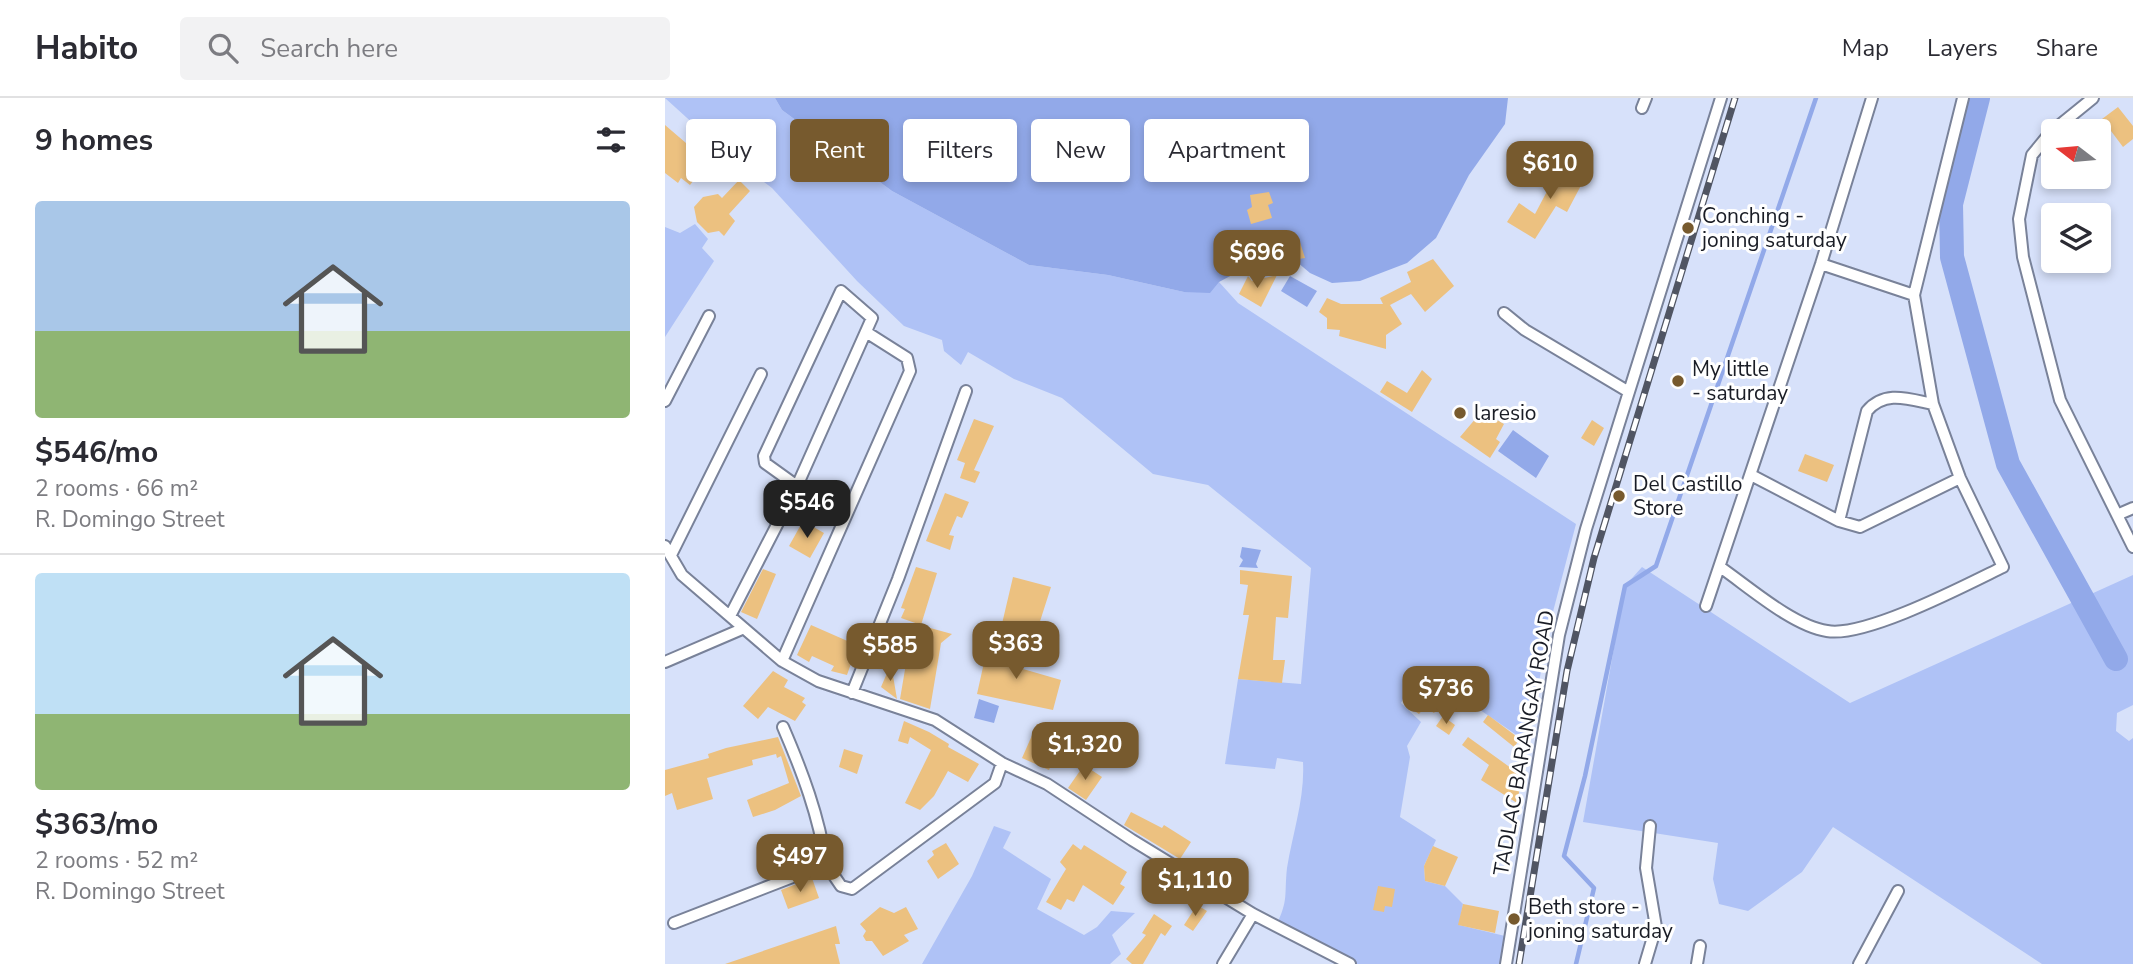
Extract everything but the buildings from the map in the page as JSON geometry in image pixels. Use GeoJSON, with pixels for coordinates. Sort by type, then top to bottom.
{"type":"FeatureCollection","features":[{"type":"Feature","properties":{"kind":"street","name":"TADLAC BARANGAY ROAD"},"geometry":{"type":"LineString","coordinates":[[1506,964],[1559,635],[1586,529],[1721,98]]}},
{"type":"Feature","properties":{"kind":"street"},"geometry":{"type":"LineString","coordinates":[[1706,606],[1821,264],[1872,98]]}},
{"type":"Feature","properties":{"kind":"street"},"geometry":{"type":"LineString","coordinates":[[1720,568],[1796,619],[1825,631],[1841,632],[1906,612],[2003,567],[1961,478],[1933,404],[1913,295],[1963,98]]}},
{"type":"Feature","properties":{"kind":"street"},"geometry":{"type":"LineString","coordinates":[[2069,98],[2077,109]]}},
{"type":"Feature","properties":{"kind":"street"},"geometry":{"type":"LineString","coordinates":[[2093,98],[2050,133],[2032,155],[2019,219],[2023,257],[2060,400],[2133,547]]}},
{"type":"Feature","properties":{"kind":"street"},"geometry":{"type":"LineString","coordinates":[[1821,264],[1913,295]]}},
{"type":"Feature","properties":{"kind":"street"},"geometry":{"type":"LineString","coordinates":[[730,616],[797,486],[872,318],[841,291],[764,456],[765,463],[797,486]]}},
{"type":"Feature","properties":{"kind":"street"},"geometry":{"type":"LineString","coordinates":[[1504,313],[1525,330],[1629,392]]}},
{"type":"Feature","properties":{"kind":"street"},"geometry":{"type":"LineString","coordinates":[[665,401],[709,316]]}},
{"type":"Feature","properties":{"kind":"street"},"geometry":{"type":"LineString","coordinates":[[782,661],[910,371],[907,358],[866,332]]}},
{"type":"Feature","properties":{"kind":"street"},"geometry":{"type":"LineString","coordinates":[[761,374],[668,551],[682,575],[782,661],[818,681],[935,720],[1002,763],[1047,784],[1253,914],[1350,964]]}},
{"type":"Feature","properties":{"kind":"street"},"geometry":{"type":"LineString","coordinates":[[852,692],[898,579],[966,391]]}},
{"type":"Feature","properties":{"kind":"street"},"geometry":{"type":"LineString","coordinates":[[1839,521],[1867,411],[1877,400],[1894,397],[1933,404]]}},
{"type":"Feature","properties":{"kind":"street"},"geometry":{"type":"LineString","coordinates":[[1751,475],[1839,521],[1860,527],[1961,478]]}},
{"type":"Feature","properties":{"kind":"street"},"geometry":{"type":"LineString","coordinates":[[2117,514],[2133,508]]}},
{"type":"Feature","properties":{"kind":"street"},"geometry":{"type":"LineString","coordinates":[[665,662],[742,629]]}},
{"type":"Feature","properties":{"kind":"street"},"geometry":{"type":"LineString","coordinates":[[783,727],[810,796],[822,835],[826,864],[841,886],[852,889],[995,783],[1002,763]]}},
{"type":"Feature","properties":{"kind":"street"},"geometry":{"type":"LineString","coordinates":[[1645,964],[1656,927],[1646,868],[1650,826]]}},
{"type":"Feature","properties":{"kind":"street"},"geometry":{"type":"LineString","coordinates":[[674,923],[826,864]]}},
{"type":"Feature","properties":{"kind":"street"},"geometry":{"type":"LineString","coordinates":[[1859,964],[1898,891]]}},
{"type":"Feature","properties":{"kind":"street"},"geometry":{"type":"LineString","coordinates":[[1223,964],[1253,914]]}},
{"type":"Feature","properties":{"kind":"street"},"geometry":{"type":"LineString","coordinates":[[1697,964],[1700,946]]}},
{"type":"Feature","properties":{"kind":"shaded area"},"geometry":{"type":"Polygon","coordinates":[[[665,98],[775,98],[782,110],[794,119],[790,119],[790,182],[880,182],[1029,265],[1108,275],[1184,292],[1219,282],[1238,303],[1576,524],[1549,627],[1528,743],[1419,668],[1401,703],[1421,722],[1407,746],[1410,757],[1400,817],[1436,840],[1424,866],[1425,881],[1445,886],[1463,904],[1459,925],[1505,936],[1501,964],[1351,964],[1276,926],[1284,903],[1287,868],[1302,789],[1303,762],[1277,758],[1275,769],[1225,764],[1238,679],[1301,684],[1311,568],[1208,485],[1153,474],[1062,398],[1014,379],[968,352],[961,365],[944,351],[942,340],[904,326],[857,281],[764,182],[776,182],[776,119],[688,119],[665,98]]]}},
{"type":"Feature","properties":{"kind":"shaded area"},"geometry":{"type":"Polygon","coordinates":[[[775,98],[1508,98],[1505,124],[1469,175],[1436,238],[1407,263],[1360,281],[1332,283],[1310,273],[1297,262],[1259,271],[1247,267],[1219,282],[1210,293],[1184,292],[1108,275],[1029,265],[880,182],[889,182],[889,119],[794,119],[782,110],[775,98]]]}},
{"type":"Feature","properties":{"kind":"shaded area"},"geometry":{"type":"Polygon","coordinates":[[[695,224],[708,239],[702,248],[714,261],[665,337],[665,227],[680,233],[695,224]]]}},
{"type":"Feature","properties":{"kind":"shaded area"},"geometry":{"type":"Polygon","coordinates":[[[1290,276],[1317,291],[1307,307],[1281,291],[1290,276]]]}},
{"type":"Feature","properties":{"kind":"shaded area"},"geometry":{"type":"Polygon","coordinates":[[[1513,430],[1549,456],[1536,478],[1498,451],[1513,430]]]}},
{"type":"Feature","properties":{"kind":"shaded area"},"geometry":{"type":"Polygon","coordinates":[[[1242,547],[1261,550],[1256,564],[1258,568],[1239,567],[1243,560],[1240,557],[1242,547]]]}},
{"type":"Feature","properties":{"kind":"shaded area"},"geometry":{"type":"Polygon","coordinates":[[[1642,567],[1850,703],[2133,575],[2133,705],[2117,713],[2116,731],[2129,741],[2133,738],[2133,964],[2042,964],[1833,827],[1802,872],[1748,911],[1719,904],[1713,879],[1718,843],[1583,822],[1625,586],[1642,567]]]}},
{"type":"Feature","properties":{"kind":"shaded area"},"geometry":{"type":"Polygon","coordinates":[[[979,699],[999,706],[994,723],[974,718],[979,699]]]}},
{"type":"Feature","properties":{"kind":"shaded area"},"geometry":{"type":"Polygon","coordinates":[[[994,826],[1011,832],[1003,848],[1051,879],[1037,909],[1084,935],[1097,927],[1111,911],[1135,913],[1112,935],[1121,954],[1110,964],[922,964],[972,876],[994,826]]]}},
{"type":"Feature","properties":{"kind":"waterway"},"geometry":{"type":"LineString","coordinates":[[1576,964],[1594,888],[1564,856],[1585,776],[1625,586],[1656,566],[1816,98]]}},
{"type":"Feature","properties":{"kind":"waterway"},"geometry":{"type":"LineString","coordinates":[[1978,98],[1951,204],[1952,257],[2008,464],[2116,659]]}},
{"type":"Feature","properties":{"kind":"railway"},"geometry":{"type":"LineString","coordinates":[[1519,964],[1567,671],[1594,558],[1735,98]]}},
{"type":"Feature","properties":{"kind":"place","name":"Conching - joning saturday"},"geometry":{"type":"Point","coordinates":[1688,228]}},
{"type":"Feature","properties":{"kind":"place","name":"My little - saturday"},"geometry":{"type":"Point","coordinates":[1678,381]}},
{"type":"Feature","properties":{"kind":"place","name":"laresio"},"geometry":{"type":"Point","coordinates":[1460,413]}},
{"type":"Feature","properties":{"kind":"place","name":"Del Castillo Store"},"geometry":{"type":"Point","coordinates":[1619,496]}},
{"type":"Feature","properties":{"kind":"place","name":"Beth store - joning saturday"},"geometry":{"type":"Point","coordinates":[1514,919]}}]}
